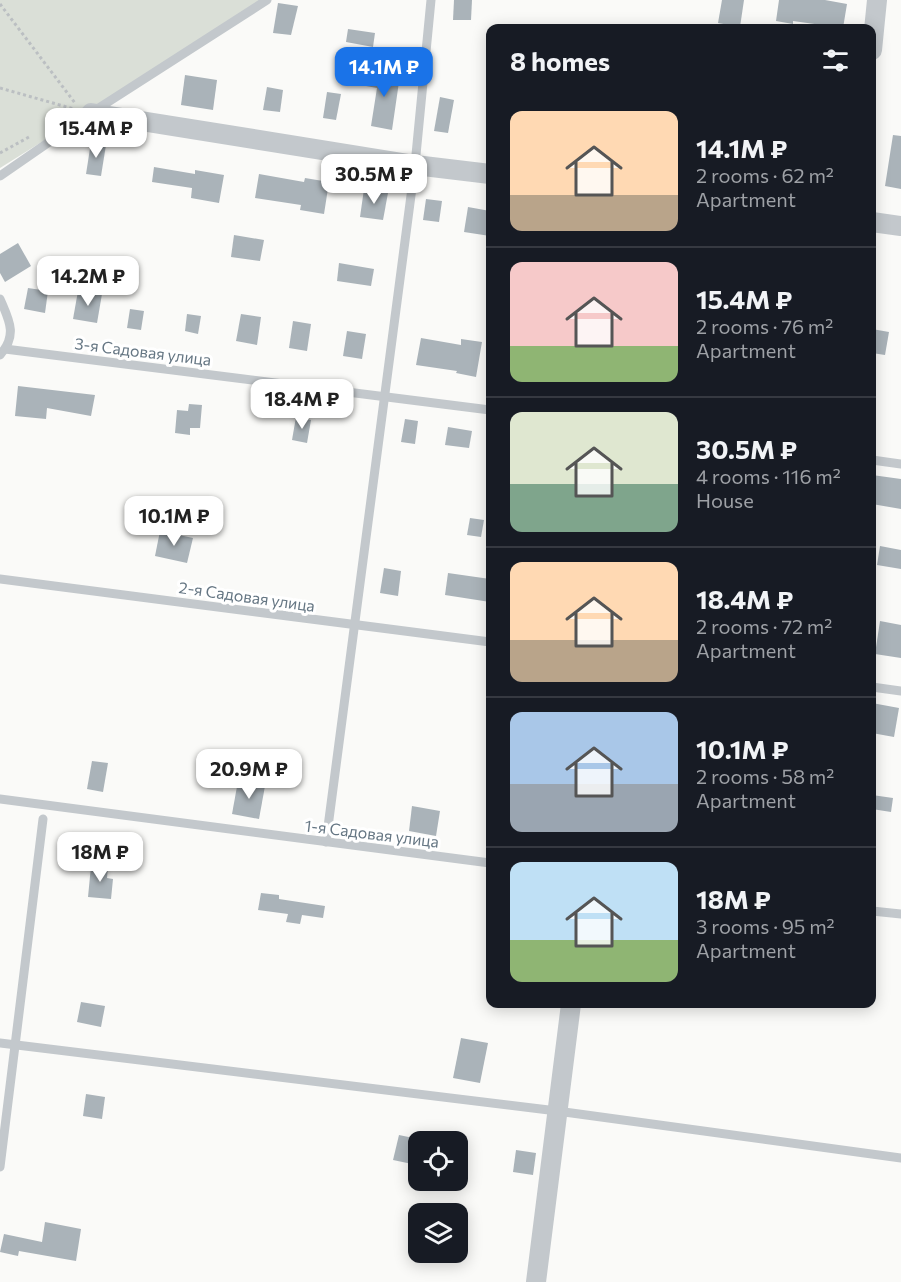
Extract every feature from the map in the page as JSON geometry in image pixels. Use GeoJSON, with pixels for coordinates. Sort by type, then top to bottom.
{"type":"FeatureCollection","features":[{"type":"Feature","properties":{"kind":"street"},"geometry":{"type":"LineString","coordinates":[[875,24],[877,0]]}},
{"type":"Feature","properties":{"kind":"street"},"geometry":{"type":"LineString","coordinates":[[91,113],[415,165],[486,174]]}},
{"type":"Feature","properties":{"kind":"street"},"geometry":{"type":"LineString","coordinates":[[876,223],[901,226]]}},
{"type":"Feature","properties":{"kind":"street"},"geometry":{"type":"LineString","coordinates":[[536,1282],[570,1008]]}},
{"type":"Feature","properties":{"kind":"lane"},"geometry":{"type":"LineString","coordinates":[[0,176],[91,113],[267,0]]}},
{"type":"Feature","properties":{"kind":"lane"},"geometry":{"type":"LineString","coordinates":[[326,842],[415,165],[431,0]]}},
{"type":"Feature","properties":{"kind":"lane"},"geometry":{"type":"LineString","coordinates":[[0,299],[12,326],[3,352]]}},
{"type":"Feature","properties":{"kind":"lane","name":"3-я Садовая улица"},"geometry":{"type":"LineString","coordinates":[[3,352],[486,409]]}},
{"type":"Feature","properties":{"kind":"lane"},"geometry":{"type":"LineString","coordinates":[[876,461],[901,464]]}},
{"type":"Feature","properties":{"kind":"lane","name":"2-я Садовая улица"},"geometry":{"type":"LineString","coordinates":[[0,579],[486,641]]}},
{"type":"Feature","properties":{"kind":"lane"},"geometry":{"type":"LineString","coordinates":[[876,688],[901,691]]}},
{"type":"Feature","properties":{"kind":"lane","name":"1-я Садовая улица"},"geometry":{"type":"LineString","coordinates":[[0,799],[486,862]]}},
{"type":"Feature","properties":{"kind":"lane"},"geometry":{"type":"LineString","coordinates":[[0,1167],[43,819]]}},
{"type":"Feature","properties":{"kind":"lane"},"geometry":{"type":"LineString","coordinates":[[876,912],[901,915]]}},
{"type":"Feature","properties":{"kind":"lane"},"geometry":{"type":"LineString","coordinates":[[0,1043],[557,1111],[901,1158]]}},
{"type":"Feature","properties":{"kind":"path"},"geometry":{"type":"LineString","coordinates":[[0,4],[81,111],[0,88]]}},
{"type":"Feature","properties":{"kind":"shaded area"},"geometry":{"type":"Polygon","coordinates":[[[0,0],[269,0],[0,168],[0,0]]]}},
{"type":"Feature","properties":{"kind":"building"},"geometry":{"type":"Polygon","coordinates":[[[454,0],[472,0],[471,20],[453,20],[454,0]]]}},
{"type":"Feature","properties":{"kind":"building"},"geometry":{"type":"Polygon","coordinates":[[[722,0],[744,0],[740,24],[718,23],[722,0]]]}},
{"type":"Feature","properties":{"kind":"building"},"geometry":{"type":"Polygon","coordinates":[[[779,0],[825,0],[847,4],[844,24],[793,21],[793,24],[776,21],[779,0]]]}},
{"type":"Feature","properties":{"kind":"building"},"geometry":{"type":"Polygon","coordinates":[[[278,3],[298,6],[291,35],[273,33],[278,3]]]}},
{"type":"Feature","properties":{"kind":"building"},"geometry":{"type":"Polygon","coordinates":[[[348,29],[375,33],[373,47],[346,42],[348,29]]]}},
{"type":"Feature","properties":{"kind":"building"},"geometry":{"type":"Polygon","coordinates":[[[369,70],[400,75],[392,130],[371,126],[377,88],[366,86],[369,70]]]}},
{"type":"Feature","properties":{"kind":"building"},"geometry":{"type":"Polygon","coordinates":[[[185,75],[217,80],[213,110],[181,105],[185,75]]]}},
{"type":"Feature","properties":{"kind":"building"},"geometry":{"type":"Polygon","coordinates":[[[267,87],[283,90],[280,112],[263,110],[267,87]]]}},
{"type":"Feature","properties":{"kind":"building"},"geometry":{"type":"Polygon","coordinates":[[[327,92],[341,94],[336,120],[323,118],[327,92]]]}},
{"type":"Feature","properties":{"kind":"building"},"geometry":{"type":"Polygon","coordinates":[[[440,97],[454,100],[448,133],[434,131],[440,97]]]}},
{"type":"Feature","properties":{"kind":"building"},"geometry":{"type":"Polygon","coordinates":[[[893,135],[901,136],[901,189],[885,186],[893,135]]]}},
{"type":"Feature","properties":{"kind":"building"},"geometry":{"type":"Polygon","coordinates":[[[91,142],[106,145],[101,176],[86,174],[91,142]]]}},
{"type":"Feature","properties":{"kind":"building"},"geometry":{"type":"Polygon","coordinates":[[[154,167],[195,174],[195,170],[224,175],[219,203],[191,198],[192,188],[152,182],[154,167]]]}},
{"type":"Feature","properties":{"kind":"building"},"geometry":{"type":"Polygon","coordinates":[[[259,174],[304,182],[305,178],[329,182],[324,214],[300,210],[301,205],[255,198],[259,174]]]}},
{"type":"Feature","properties":{"kind":"building"},"geometry":{"type":"Polygon","coordinates":[[[364,189],[388,193],[383,220],[360,217],[364,189]]]}},
{"type":"Feature","properties":{"kind":"building"},"geometry":{"type":"Polygon","coordinates":[[[426,199],[442,201],[439,222],[423,220],[426,199]]]}},
{"type":"Feature","properties":{"kind":"building"},"geometry":{"type":"Polygon","coordinates":[[[468,207],[486,210],[486,235],[464,232],[468,207]]]}},
{"type":"Feature","properties":{"kind":"building"},"geometry":{"type":"Polygon","coordinates":[[[234,235],[264,240],[260,261],[231,257],[234,235]]]}},
{"type":"Feature","properties":{"kind":"building"},"geometry":{"type":"Polygon","coordinates":[[[18,243],[31,266],[5,282],[0,273],[0,254],[18,243]]]}},
{"type":"Feature","properties":{"kind":"building"},"geometry":{"type":"Polygon","coordinates":[[[339,263],[374,269],[371,286],[337,281],[339,263]]]}},
{"type":"Feature","properties":{"kind":"building"},"geometry":{"type":"Polygon","coordinates":[[[28,288],[48,291],[45,313],[24,309],[28,288]]]}},
{"type":"Feature","properties":{"kind":"building"},"geometry":{"type":"Polygon","coordinates":[[[78,291],[102,294],[97,323],[73,319],[78,291]]]}},
{"type":"Feature","properties":{"kind":"building"},"geometry":{"type":"Polygon","coordinates":[[[130,309],[144,311],[141,330],[127,328],[130,309]]]}},
{"type":"Feature","properties":{"kind":"building"},"geometry":{"type":"Polygon","coordinates":[[[187,314],[201,316],[198,334],[185,331],[187,314]]]}},
{"type":"Feature","properties":{"kind":"building"},"geometry":{"type":"Polygon","coordinates":[[[241,314],[261,317],[257,345],[236,341],[241,314]]]}},
{"type":"Feature","properties":{"kind":"building"},"geometry":{"type":"Polygon","coordinates":[[[293,321],[311,324],[307,351],[289,348],[293,321]]]}},
{"type":"Feature","properties":{"kind":"building"},"geometry":{"type":"Polygon","coordinates":[[[876,330],[889,332],[885,355],[876,354],[876,330]]]}},
{"type":"Feature","properties":{"kind":"building"},"geometry":{"type":"Polygon","coordinates":[[[347,331],[366,334],[362,359],[343,356],[347,331]]]}},
{"type":"Feature","properties":{"kind":"building"},"geometry":{"type":"Polygon","coordinates":[[[421,338],[461,345],[461,339],[482,342],[476,377],[456,373],[457,371],[416,365],[421,338]]]}},
{"type":"Feature","properties":{"kind":"building"},"geometry":{"type":"Polygon","coordinates":[[[18,386],[95,395],[91,416],[47,408],[46,419],[15,416],[18,386]]]}},
{"type":"Feature","properties":{"kind":"building"},"geometry":{"type":"Polygon","coordinates":[[[189,404],[202,405],[200,428],[190,428],[190,435],[175,433],[177,410],[188,411],[189,404]]]}},
{"type":"Feature","properties":{"kind":"building"},"geometry":{"type":"Polygon","coordinates":[[[296,417],[311,420],[307,443],[292,440],[296,417]]]}},
{"type":"Feature","properties":{"kind":"building"},"geometry":{"type":"Polygon","coordinates":[[[405,419],[418,421],[415,444],[401,442],[405,419]]]}},
{"type":"Feature","properties":{"kind":"building"},"geometry":{"type":"Polygon","coordinates":[[[448,427],[472,431],[469,448],[445,445],[448,427]]]}},
{"type":"Feature","properties":{"kind":"building"},"geometry":{"type":"Polygon","coordinates":[[[876,476],[901,479],[901,509],[876,505],[876,476]]]}},
{"type":"Feature","properties":{"kind":"building"},"geometry":{"type":"Polygon","coordinates":[[[470,518],[484,520],[481,537],[467,535],[470,518]]]}},
{"type":"Feature","properties":{"kind":"building"},"geometry":{"type":"Polygon","coordinates":[[[160,531],[193,538],[187,563],[155,556],[160,531]]]}},
{"type":"Feature","properties":{"kind":"building"},"geometry":{"type":"Polygon","coordinates":[[[880,546],[901,550],[901,569],[877,565],[880,546]]]}},
{"type":"Feature","properties":{"kind":"building"},"geometry":{"type":"Polygon","coordinates":[[[384,568],[401,571],[398,596],[380,593],[384,568]]]}},
{"type":"Feature","properties":{"kind":"building"},"geometry":{"type":"Polygon","coordinates":[[[448,573],[486,578],[486,601],[445,595],[448,573]]]}},
{"type":"Feature","properties":{"kind":"building"},"geometry":{"type":"Polygon","coordinates":[[[880,621],[901,625],[901,658],[876,654],[880,621]]]}},
{"type":"Feature","properties":{"kind":"building"},"geometry":{"type":"Polygon","coordinates":[[[876,704],[899,708],[894,737],[876,734],[876,704]]]}},
{"type":"Feature","properties":{"kind":"building"},"geometry":{"type":"Polygon","coordinates":[[[92,761],[108,763],[103,792],[87,789],[92,761]]]}},
{"type":"Feature","properties":{"kind":"building"},"geometry":{"type":"Polygon","coordinates":[[[238,781],[265,786],[259,819],[232,814],[238,781]]]}},
{"type":"Feature","properties":{"kind":"building"},"geometry":{"type":"Polygon","coordinates":[[[876,796],[893,798],[891,812],[876,810],[876,796]]]}},
{"type":"Feature","properties":{"kind":"building"},"geometry":{"type":"Polygon","coordinates":[[[412,806],[440,811],[436,836],[409,831],[412,806]]]}},
{"type":"Feature","properties":{"kind":"building"},"geometry":{"type":"Polygon","coordinates":[[[91,866],[108,867],[107,878],[113,879],[111,899],[88,897],[91,866]]]}},
{"type":"Feature","properties":{"kind":"building"},"geometry":{"type":"Polygon","coordinates":[[[261,893],[279,895],[279,899],[325,906],[323,918],[302,915],[300,924],[286,922],[288,914],[258,910],[261,893]]]}},
{"type":"Feature","properties":{"kind":"building"},"geometry":{"type":"Polygon","coordinates":[[[81,1002],[105,1006],[101,1027],[77,1022],[81,1002]]]}},
{"type":"Feature","properties":{"kind":"building"},"geometry":{"type":"Polygon","coordinates":[[[461,1038],[488,1043],[480,1083],[453,1078],[461,1038]]]}},
{"type":"Feature","properties":{"kind":"building"},"geometry":{"type":"Polygon","coordinates":[[[86,1094],[105,1097],[102,1119],[83,1116],[86,1094]]]}},
{"type":"Feature","properties":{"kind":"building"},"geometry":{"type":"Polygon","coordinates":[[[399,1135],[408,1137],[408,1163],[393,1160],[399,1135]]]}},
{"type":"Feature","properties":{"kind":"building"},"geometry":{"type":"Polygon","coordinates":[[[516,1150],[536,1153],[533,1175],[513,1172],[516,1150]]]}},
{"type":"Feature","properties":{"kind":"building"},"geometry":{"type":"Polygon","coordinates":[[[45,1222],[81,1229],[76,1261],[19,1251],[18,1256],[0,1252],[4,1234],[42,1242],[45,1222]]]}}]}
